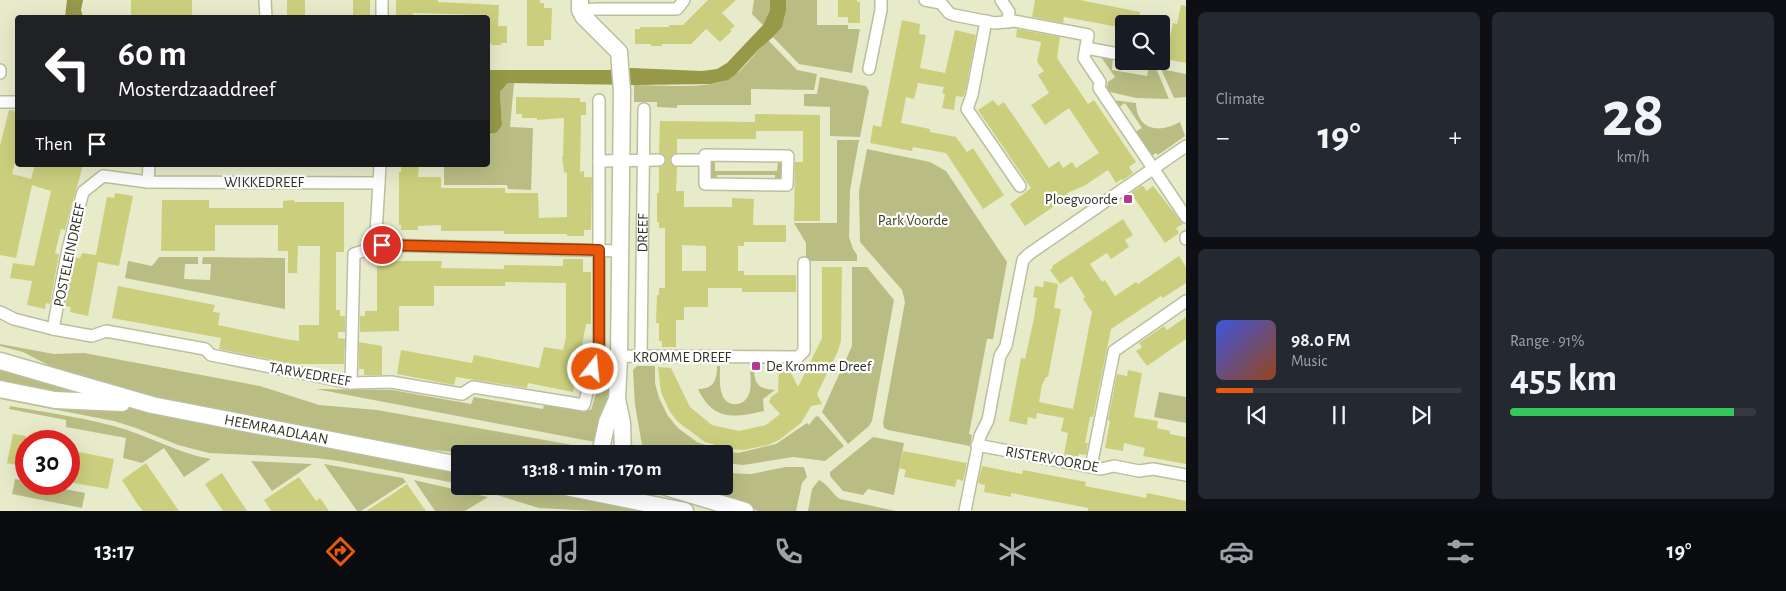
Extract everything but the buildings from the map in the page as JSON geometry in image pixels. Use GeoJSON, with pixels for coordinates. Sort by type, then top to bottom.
{"type":"FeatureCollection","features":[{"type":"Feature","properties":{"kind":"main road","name":"DREEF"},"geometry":{"type":"LineString","coordinates":[[580,5],[583,16],[618,52],[622,91],[620,357],[617,399],[622,423],[623,445]]}},
{"type":"Feature","properties":{"kind":"main road","name":"HEEMRAADLAAN"},"geometry":{"type":"LineString","coordinates":[[0,361],[152,405],[451,463]]}},
{"type":"Feature","properties":{"kind":"main road","name":"HEEMRAADLAAN"},"geometry":{"type":"LineString","coordinates":[[0,389],[55,400],[152,405]]}},
{"type":"Feature","properties":{"kind":"main road","name":"DREEF"},"geometry":{"type":"LineString","coordinates":[[602,445],[607,422],[617,399]]}},
{"type":"Feature","properties":{"kind":"main road","name":"HEEMRAADLAAN"},"geometry":{"type":"LineString","coordinates":[[401,452],[451,455]]}},
{"type":"Feature","properties":{"kind":"main road"},"geometry":{"type":"LineString","coordinates":[[626,495],[685,511]]}},
{"type":"Feature","properties":{"kind":"main road"},"geometry":{"type":"LineString","coordinates":[[693,495],[746,511]]}},
{"type":"Feature","properties":{"kind":"street"},"geometry":{"type":"LineString","coordinates":[[265,0],[266,15]]}},
{"type":"Feature","properties":{"kind":"street"},"geometry":{"type":"LineString","coordinates":[[382,0],[382,15]]}},
{"type":"Feature","properties":{"kind":"street"},"geometry":{"type":"LineString","coordinates":[[580,5],[598,9],[677,9],[684,0]]}},
{"type":"Feature","properties":{"kind":"street"},"geometry":{"type":"LineString","coordinates":[[869,69],[881,10],[881,0]]}},
{"type":"Feature","properties":{"kind":"street"},"geometry":{"type":"LineString","coordinates":[[925,0],[941,3],[949,13],[954,15],[995,23],[1008,22],[1088,35],[1084,58],[1100,82],[1099,88],[1186,217]]}},
{"type":"Feature","properties":{"kind":"street"},"geometry":{"type":"LineString","coordinates":[[1001,0],[1008,12],[1008,22]]}},
{"type":"Feature","properties":{"kind":"street"},"geometry":{"type":"LineString","coordinates":[[986,21],[972,95],[967,106],[968,112],[1020,186]]}},
{"type":"Feature","properties":{"kind":"street"},"geometry":{"type":"LineString","coordinates":[[1086,48],[1115,53]]}},
{"type":"Feature","properties":{"kind":"street"},"geometry":{"type":"LineString","coordinates":[[599,100],[599,356],[620,357]]}},
{"type":"Feature","properties":{"kind":"street"},"geometry":{"type":"LineString","coordinates":[[0,102],[15,102]]}},
{"type":"Feature","properties":{"kind":"street","name":"DREEF"},"geometry":{"type":"LineString","coordinates":[[641,357],[644,109]]}},
{"type":"Feature","properties":{"kind":"street"},"geometry":{"type":"LineString","coordinates":[[965,511],[980,436],[988,420],[1000,356],[1006,346],[1021,267],[1026,256],[1186,146]]}},
{"type":"Feature","properties":{"kind":"street"},"geometry":{"type":"LineString","coordinates":[[705,155],[788,156],[787,185],[705,184],[705,160],[705,155]]}},
{"type":"Feature","properties":{"kind":"street"},"geometry":{"type":"LineString","coordinates":[[599,161],[660,160]]}},
{"type":"Feature","properties":{"kind":"street"},"geometry":{"type":"LineString","coordinates":[[677,160],[705,160]]}},
{"type":"Feature","properties":{"kind":"street"},"geometry":{"type":"LineString","coordinates":[[148,182],[149,167]]}},
{"type":"Feature","properties":{"kind":"street"},"geometry":{"type":"LineString","coordinates":[[380,167],[376,234],[382,245]]}},
{"type":"Feature","properties":{"kind":"street","name":"POSTELEINDREEF"},"geometry":{"type":"LineString","coordinates":[[53,329],[68,249],[83,192],[103,176],[148,182]]}},
{"type":"Feature","properties":{"kind":"street","name":"WIKKEDREEF"},"geometry":{"type":"LineString","coordinates":[[148,182],[379,183]]}},
{"type":"Feature","properties":{"kind":"street"},"geometry":{"type":"LineString","coordinates":[[351,383],[354,254],[382,245],[621,251]]}},
{"type":"Feature","properties":{"kind":"street","name":"KROMME DREEF"},"geometry":{"type":"LineString","coordinates":[[620,357],[798,357],[804,351],[804,263]]}},
{"type":"Feature","properties":{"kind":"street"},"geometry":{"type":"LineString","coordinates":[[1091,467],[1114,351],[1186,301]]}},
{"type":"Feature","properties":{"kind":"street","name":"TARWEDREEF"},"geometry":{"type":"LineString","coordinates":[[0,312],[14,319],[53,329],[92,336],[106,331],[205,350],[211,355],[351,383],[391,382],[462,394],[473,387],[584,405],[593,369],[599,356]]}},
{"type":"Feature","properties":{"kind":"street","name":"RISTERVOORDE"},"geometry":{"type":"LineString","coordinates":[[978,445],[1104,469],[1114,466],[1139,471],[1153,469],[1186,475]]}},
{"type":"Feature","properties":{"kind":"green space"},"geometry":{"type":"Polygon","coordinates":[[[754,0],[770,0],[770,10],[763,25],[752,14],[754,0]]]}},
{"type":"Feature","properties":{"kind":"green space"},"geometry":{"type":"Polygon","coordinates":[[[786,0],[817,0],[817,25],[848,25],[848,29],[860,29],[852,73],[799,64],[773,37],[780,29],[784,20],[786,0]]]}},
{"type":"Feature","properties":{"kind":"green space"},"geometry":{"type":"Polygon","coordinates":[[[768,40],[797,70],[817,74],[814,90],[751,89],[751,105],[677,105],[677,108],[657,107],[657,102],[634,102],[634,85],[697,85],[721,82],[730,78],[768,40]]]}},
{"type":"Feature","properties":{"kind":"green space"},"geometry":{"type":"Polygon","coordinates":[[[1102,55],[1113,57],[1112,70],[1147,76],[1148,70],[1157,70],[1169,99],[1136,98],[1106,91],[1108,82],[1115,77],[1101,57],[1102,55]]]}},
{"type":"Feature","properties":{"kind":"green space"},"geometry":{"type":"Polygon","coordinates":[[[1161,70],[1186,74],[1186,97],[1174,98],[1161,70]]]}},
{"type":"Feature","properties":{"kind":"green space"},"geometry":{"type":"Polygon","coordinates":[[[820,77],[866,86],[869,91],[860,137],[830,136],[830,107],[804,106],[804,94],[817,94],[820,77]]]}},
{"type":"Feature","properties":{"kind":"green space"},"geometry":{"type":"Polygon","coordinates":[[[508,83],[514,83],[510,127],[533,128],[531,190],[508,189],[507,185],[444,185],[444,167],[490,167],[490,135],[502,125],[500,92],[508,83]]]}},
{"type":"Feature","properties":{"kind":"green space"},"geometry":{"type":"Polygon","coordinates":[[[1113,100],[1136,103],[1140,119],[1150,127],[1164,128],[1180,122],[1185,136],[1158,155],[1156,153],[1151,156],[1135,132],[1142,128],[1125,103],[1118,108],[1113,100]]]}},
{"type":"Feature","properties":{"kind":"green space"},"geometry":{"type":"Polygon","coordinates":[[[837,140],[859,140],[850,190],[849,237],[857,255],[857,261],[808,261],[806,258],[806,243],[794,223],[837,223],[837,140]]]}},
{"type":"Feature","properties":{"kind":"green space","name":"Park Voorde"},"geometry":{"type":"Polygon","coordinates":[[[867,149],[930,162],[946,171],[1007,262],[993,339],[987,339],[969,434],[972,435],[970,446],[884,428],[883,423],[905,302],[902,290],[860,242],[859,191],[867,149]]]}},
{"type":"Feature","properties":{"kind":"green space"},"geometry":{"type":"Polygon","coordinates":[[[709,160],[715,160],[715,171],[777,171],[778,161],[782,161],[782,180],[775,180],[775,175],[717,175],[717,179],[709,179],[709,160]]]}},
{"type":"Feature","properties":{"kind":"green space"},"geometry":{"type":"Polygon","coordinates":[[[159,257],[198,257],[198,264],[185,264],[184,279],[210,280],[211,264],[202,264],[203,257],[285,258],[285,309],[125,278],[128,261],[152,266],[159,257]]]}},
{"type":"Feature","properties":{"kind":"green space"},"geometry":{"type":"Polygon","coordinates":[[[852,267],[867,267],[894,300],[872,421],[869,426],[848,444],[822,412],[852,346],[852,267]]]}},
{"type":"Feature","properties":{"kind":"green space"},"geometry":{"type":"Polygon","coordinates":[[[0,344],[54,354],[84,353],[260,386],[319,405],[377,410],[573,445],[451,445],[451,452],[422,449],[86,383],[23,352],[0,346],[0,344]]]}},
{"type":"Feature","properties":{"kind":"green space"},"geometry":{"type":"Polygon","coordinates":[[[637,366],[655,366],[655,383],[659,398],[668,416],[678,428],[697,442],[706,445],[642,445],[635,405],[633,370],[637,366]]]}},
{"type":"Feature","properties":{"kind":"green space"},"geometry":{"type":"Polygon","coordinates":[[[717,366],[720,366],[720,388],[724,399],[731,404],[736,404],[744,401],[749,394],[751,384],[750,366],[754,366],[758,384],[764,388],[775,390],[763,399],[764,411],[734,416],[725,415],[710,407],[698,389],[703,389],[714,383],[717,366]]]}},
{"type":"Feature","properties":{"kind":"green space"},"geometry":{"type":"Polygon","coordinates":[[[605,370],[612,370],[600,443],[316,389],[392,390],[471,404],[474,397],[543,409],[545,401],[591,410],[605,370]]]}},
{"type":"Feature","properties":{"kind":"green space"},"geometry":{"type":"Polygon","coordinates":[[[0,371],[39,378],[71,388],[70,393],[0,381],[0,371]]]}},
{"type":"Feature","properties":{"kind":"green space"},"geometry":{"type":"Polygon","coordinates":[[[1159,392],[1186,397],[1186,423],[1154,417],[1159,392]]]}},
{"type":"Feature","properties":{"kind":"green space"},"geometry":{"type":"Polygon","coordinates":[[[0,394],[114,404],[451,469],[451,482],[316,458],[209,453],[178,445],[114,421],[0,399],[0,394]]]}},
{"type":"Feature","properties":{"kind":"green space"},"geometry":{"type":"Polygon","coordinates":[[[10,406],[98,422],[137,434],[189,454],[211,459],[184,477],[164,448],[142,463],[123,458],[126,438],[66,427],[66,420],[9,409],[10,406]]]}},
{"type":"Feature","properties":{"kind":"green space"},"geometry":{"type":"Polygon","coordinates":[[[818,416],[844,446],[825,461],[793,457],[743,465],[733,464],[733,452],[738,453],[776,444],[807,423],[809,425],[818,416]]]}},
{"type":"Feature","properties":{"kind":"green space"},"geometry":{"type":"Polygon","coordinates":[[[873,437],[904,443],[894,495],[868,489],[863,495],[843,491],[830,476],[830,472],[873,437]]]}},
{"type":"Feature","properties":{"kind":"green space"},"geometry":{"type":"Polygon","coordinates":[[[251,461],[312,464],[272,491],[251,461]]]}},
{"type":"Feature","properties":{"kind":"green space"},"geometry":{"type":"Polygon","coordinates":[[[324,464],[403,478],[406,482],[361,511],[357,511],[324,464]]]}},
{"type":"Feature","properties":{"kind":"green space"},"geometry":{"type":"Polygon","coordinates":[[[786,467],[804,467],[807,477],[802,483],[796,511],[758,511],[724,495],[733,495],[733,473],[751,474],[786,467]]]}},
{"type":"Feature","properties":{"kind":"green space"},"geometry":{"type":"Polygon","coordinates":[[[15,479],[15,495],[12,494],[15,479]]]}},
{"type":"Feature","properties":{"kind":"green space"},"geometry":{"type":"Polygon","coordinates":[[[414,480],[451,488],[451,495],[479,495],[488,497],[465,511],[435,511],[414,480]]]}},
{"type":"Feature","properties":{"kind":"green space"},"geometry":{"type":"Polygon","coordinates":[[[819,480],[840,499],[896,511],[808,511],[812,489],[819,480]]]}},
{"type":"Feature","properties":{"kind":"green space"},"geometry":{"type":"Polygon","coordinates":[[[80,492],[85,493],[82,508],[17,495],[80,495],[80,492]]]}},
{"type":"Feature","properties":{"kind":"green space"},"geometry":{"type":"Polygon","coordinates":[[[497,495],[588,495],[670,511],[594,511],[539,508],[497,495]]]}},
{"type":"Feature","properties":{"kind":"shaded area"},"geometry":{"type":"Polygon","coordinates":[[[67,0],[83,0],[81,10],[82,15],[65,15],[67,0]]]}},
{"type":"Feature","properties":{"kind":"shaded area"},"geometry":{"type":"Polygon","coordinates":[[[770,0],[786,0],[786,11],[782,27],[728,80],[711,84],[508,83],[500,92],[502,125],[497,132],[490,134],[490,70],[607,70],[631,68],[702,71],[717,69],[727,63],[763,25],[770,10],[770,0]]]}},
{"type":"Feature","properties":{"kind":"place","name":"Ploegvoorde"},"geometry":{"type":"Point","coordinates":[1128,199]}},
{"type":"Feature","properties":{"kind":"place","name":"De Kromme Dreef"},"geometry":{"type":"Point","coordinates":[756,366]}},
{"type":"Feature","properties":{"kind":"route"},"geometry":{"type":"LineString","coordinates":[[382,245],[599,250],[599,356],[593,369]]}}]}
